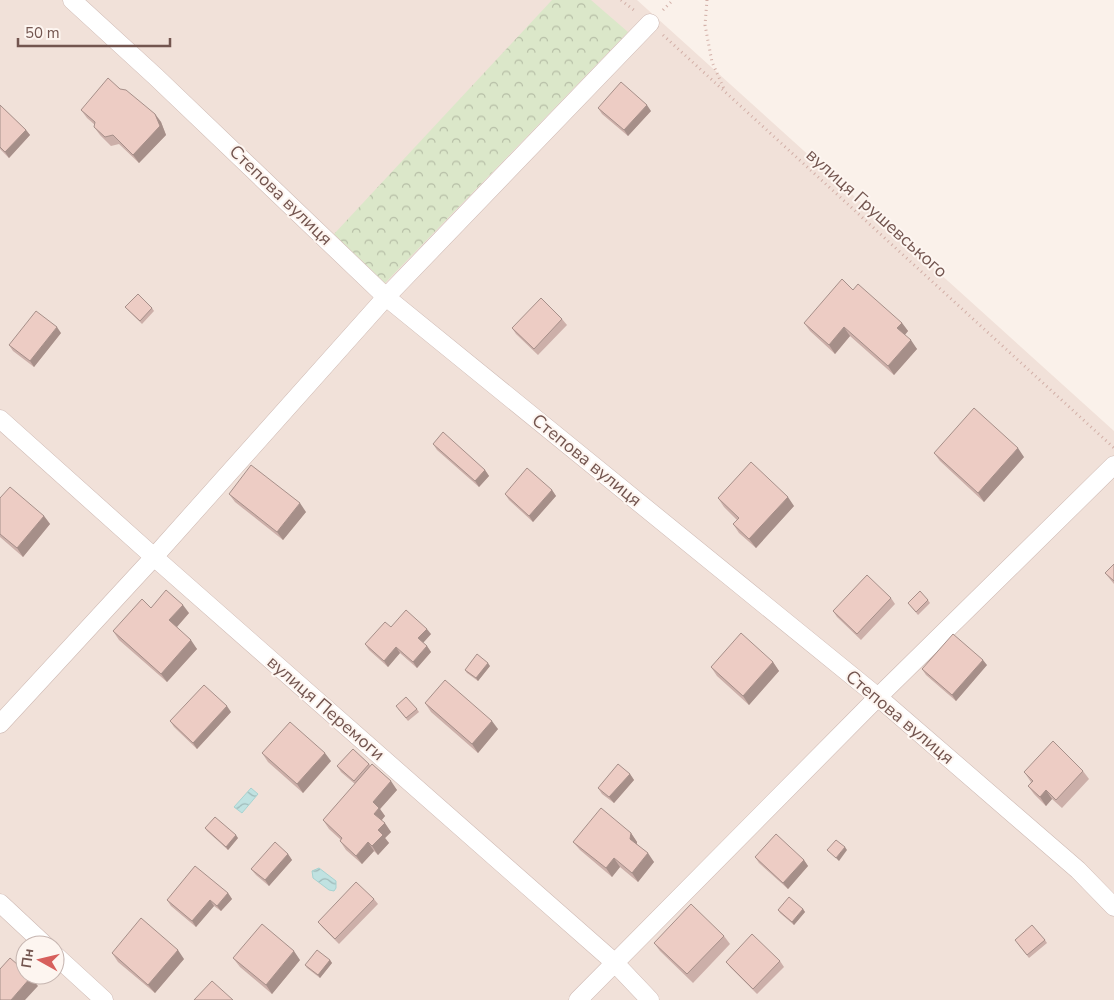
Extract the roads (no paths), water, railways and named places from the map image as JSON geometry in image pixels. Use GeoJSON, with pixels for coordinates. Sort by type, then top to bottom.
{"type":"FeatureCollection","features":[{"type":"Feature","properties":{"kind":"street","name":"Степова вулиця"},"geometry":{"type":"LineString","coordinates":[[72,0],[184,103],[386,297],[878,697],[1078,870],[1114,906]]}},
{"type":"Feature","properties":{"kind":"street"},"geometry":{"type":"LineString","coordinates":[[0,724],[154,557],[386,297],[650,23]]}},
{"type":"Feature","properties":{"kind":"street","name":"вулиця Перемоги"},"geometry":{"type":"LineString","coordinates":[[0,418],[154,557],[614,962],[650,1000]]}},
{"type":"Feature","properties":{"kind":"street"},"geometry":{"type":"LineString","coordinates":[[578,1000],[878,697],[1114,465]]}},
{"type":"Feature","properties":{"kind":"street"},"geometry":{"type":"LineString","coordinates":[[0,903],[34,935]]}},
{"type":"Feature","properties":{"kind":"street"},"geometry":{"type":"LineString","coordinates":[[65,963],[104,1000]]}},
{"type":"Feature","properties":{"kind":"water"},"geometry":{"type":"Polygon","coordinates":[[[251,788],[258,794],[242,813],[234,807],[251,788]]]}},
{"type":"Feature","properties":{"kind":"water"},"geometry":{"type":"Polygon","coordinates":[[[319,868],[336,881],[334,891],[329,890],[313,878],[312,871],[319,868]]]}}]}
